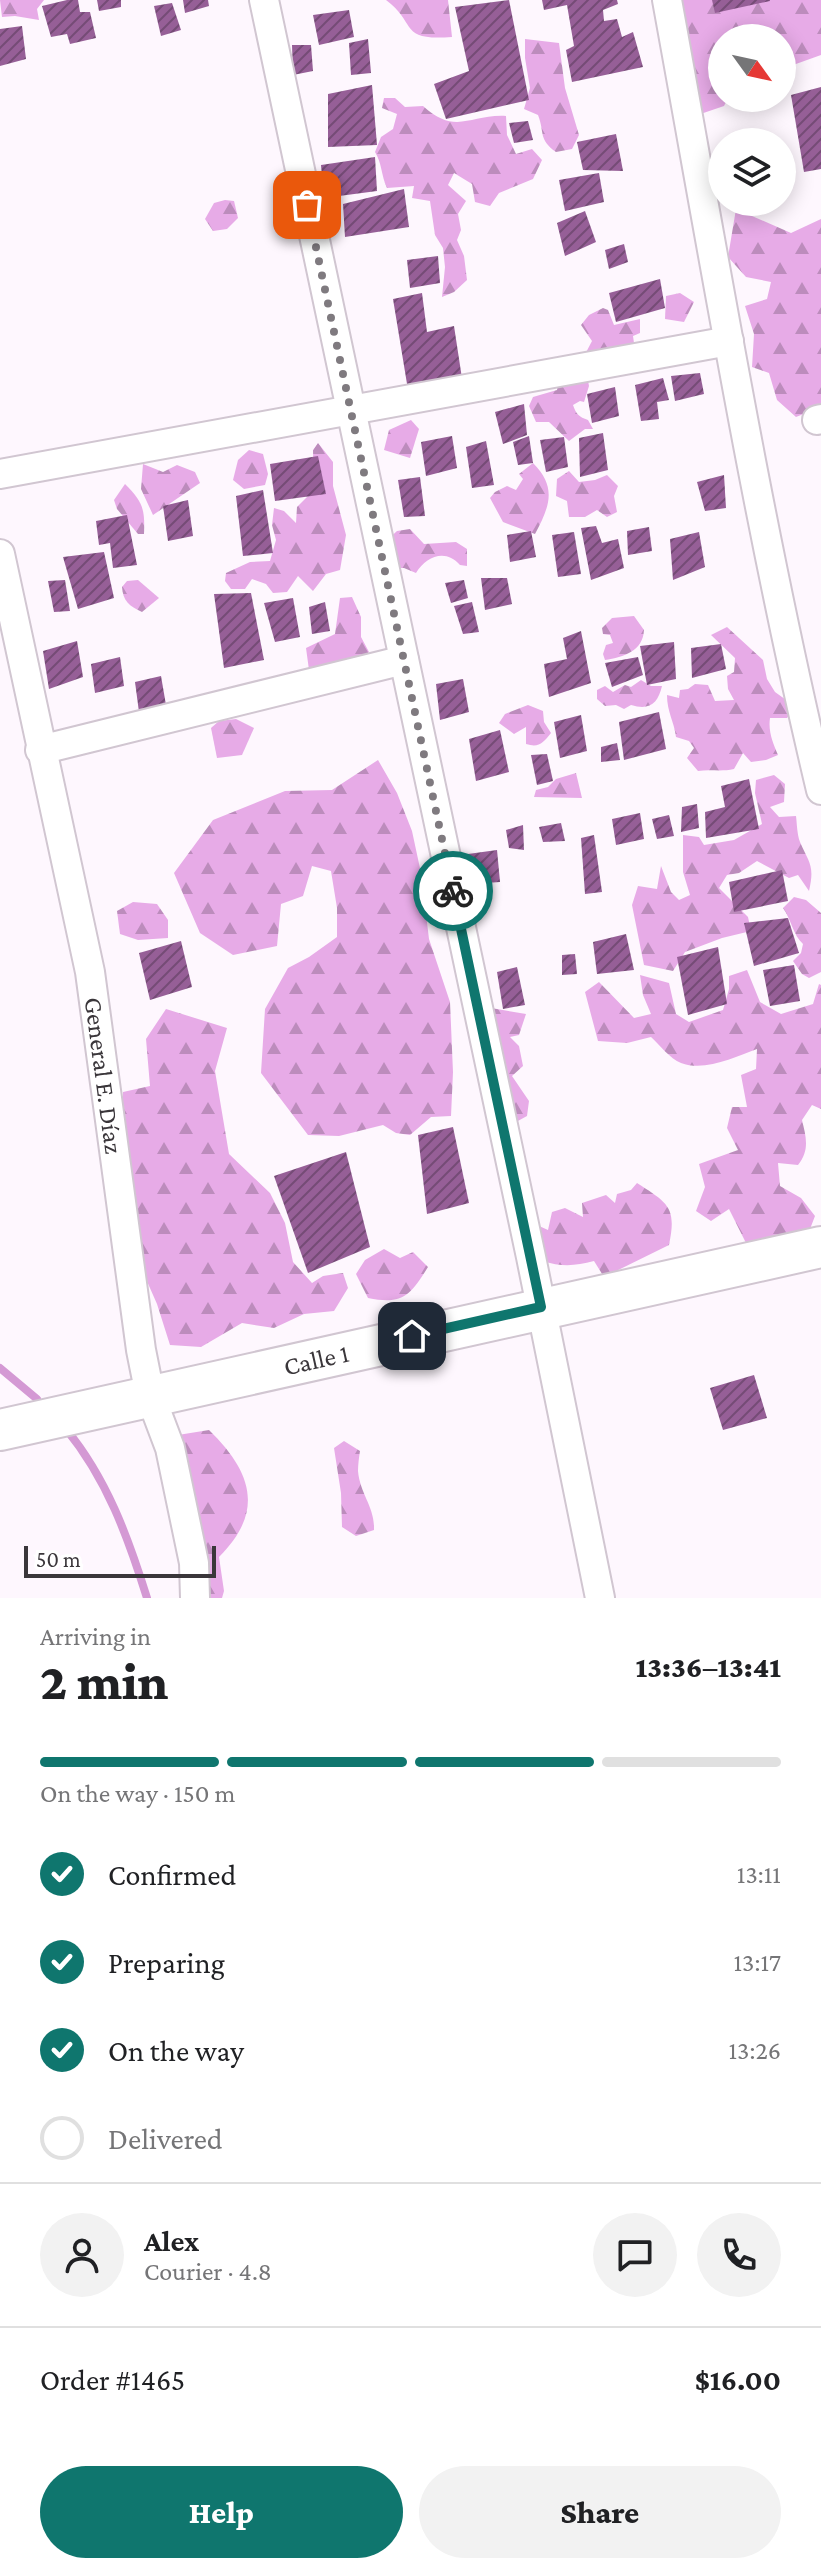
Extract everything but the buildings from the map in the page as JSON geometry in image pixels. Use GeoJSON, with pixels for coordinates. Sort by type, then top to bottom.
{"type":"FeatureCollection","features":[{"type":"Feature","properties":{"kind":"street"},"geometry":{"type":"LineString","coordinates":[[264,0],[600,1598]]}},
{"type":"Feature","properties":{"kind":"street"},"geometry":{"type":"LineString","coordinates":[[667,0],[729,341],[821,790]]}},
{"type":"Feature","properties":{"kind":"street"},"geometry":{"type":"LineString","coordinates":[[0,474],[729,341]]}},
{"type":"Feature","properties":{"kind":"street","name":"General E. Díaz"},"geometry":{"type":"LineString","coordinates":[[0,554],[90,972],[141,1350],[150,1395],[170,1448],[194,1563],[195,1598]]}},
{"type":"Feature","properties":{"kind":"street"},"geometry":{"type":"LineString","coordinates":[[40,750],[404,660]]}},
{"type":"Feature","properties":{"kind":"street","name":"Calle 1"},"geometry":{"type":"LineString","coordinates":[[0,1430],[821,1247]]}},
{"type":"Feature","properties":{"kind":"green space"},"geometry":{"type":"Polygon","coordinates":[[[0,0],[44,0],[37,9],[39,20],[2,17],[0,0]]]}},
{"type":"Feature","properties":{"kind":"green space"},"geometry":{"type":"Polygon","coordinates":[[[386,0],[448,0],[452,37],[435,38],[416,33],[386,0]]]}},
{"type":"Feature","properties":{"kind":"green space"},"geometry":{"type":"Polygon","coordinates":[[[654,0],[821,0],[821,55],[796,64],[796,24],[708,24],[708,111],[677,122],[654,0]]]}},
{"type":"Feature","properties":{"kind":"green space"},"geometry":{"type":"Polygon","coordinates":[[[525,39],[559,43],[565,88],[579,135],[572,149],[556,152],[550,147],[544,139],[538,115],[524,109],[530,88],[525,39]]]}},
{"type":"Feature","properties":{"kind":"green space"},"geometry":{"type":"Polygon","coordinates":[[[384,98],[395,98],[405,107],[423,106],[435,115],[454,122],[506,116],[507,135],[516,154],[532,149],[542,160],[533,179],[499,193],[490,206],[475,202],[472,184],[454,173],[448,185],[466,201],[458,214],[461,230],[457,240],[464,256],[467,280],[454,292],[442,297],[443,248],[435,235],[430,201],[412,198],[414,186],[387,188],[375,152],[381,137],[393,129],[397,114],[382,108],[384,98]]]}},
{"type":"Feature","properties":{"kind":"green space"},"geometry":{"type":"Polygon","coordinates":[[[234,201],[238,218],[227,229],[213,231],[205,219],[214,203],[234,201]]]}},
{"type":"Feature","properties":{"kind":"green space"},"geometry":{"type":"Polygon","coordinates":[[[735,216],[752,216],[791,233],[821,219],[821,407],[796,417],[777,400],[769,373],[752,367],[754,334],[745,306],[767,299],[771,282],[746,277],[728,257],[735,216]]]}},
{"type":"Feature","properties":{"kind":"green space"},"geometry":{"type":"Polygon","coordinates":[[[680,293],[694,302],[684,322],[665,319],[666,296],[680,293]]]}},
{"type":"Feature","properties":{"kind":"green space"},"geometry":{"type":"Polygon","coordinates":[[[603,308],[608,310],[614,325],[640,319],[640,333],[633,336],[635,350],[581,362],[592,341],[581,325],[589,315],[603,308]]]}},
{"type":"Feature","properties":{"kind":"green space"},"geometry":{"type":"Polygon","coordinates":[[[587,375],[589,386],[584,402],[573,405],[593,429],[585,429],[569,441],[549,422],[536,422],[529,406],[533,397],[557,390],[560,376],[587,375]]]}},
{"type":"Feature","properties":{"kind":"green space"},"geometry":{"type":"Polygon","coordinates":[[[411,420],[419,429],[410,458],[384,450],[389,430],[411,420]]]}},
{"type":"Feature","properties":{"kind":"green space"},"geometry":{"type":"Polygon","coordinates":[[[318,443],[333,462],[333,486],[346,535],[340,570],[326,574],[313,591],[298,576],[287,592],[273,593],[266,584],[252,579],[245,589],[231,589],[225,581],[226,573],[250,562],[270,561],[276,540],[272,525],[274,508],[284,511],[296,523],[297,507],[314,490],[313,450],[318,443]]]}},
{"type":"Feature","properties":{"kind":"green space"},"geometry":{"type":"Polygon","coordinates":[[[249,450],[263,454],[268,474],[265,485],[244,489],[233,480],[238,460],[249,450]]]}},
{"type":"Feature","properties":{"kind":"green space"},"geometry":{"type":"Polygon","coordinates":[[[533,463],[546,480],[549,497],[535,534],[503,522],[490,498],[507,486],[516,490],[523,479],[519,474],[533,463]]]}},
{"type":"Feature","properties":{"kind":"green space"},"geometry":{"type":"Polygon","coordinates":[[[143,464],[163,472],[177,465],[195,472],[200,483],[153,515],[141,489],[143,464]]]}},
{"type":"Feature","properties":{"kind":"green space"},"geometry":{"type":"Polygon","coordinates":[[[569,471],[579,482],[607,475],[618,486],[614,496],[617,512],[607,517],[597,510],[585,517],[569,517],[567,501],[556,496],[557,479],[569,471]]]}},
{"type":"Feature","properties":{"kind":"green space"},"geometry":{"type":"Polygon","coordinates":[[[125,484],[142,506],[144,534],[138,534],[117,509],[114,500],[125,484]]]}},
{"type":"Feature","properties":{"kind":"green space"},"geometry":{"type":"Polygon","coordinates":[[[410,529],[424,544],[456,542],[467,549],[467,566],[442,556],[430,559],[416,573],[395,568],[385,542],[397,531],[410,529]]]}},
{"type":"Feature","properties":{"kind":"green space"},"geometry":{"type":"Polygon","coordinates":[[[138,580],[159,598],[142,612],[128,602],[122,587],[127,581],[138,580]]]}},
{"type":"Feature","properties":{"kind":"green space"},"geometry":{"type":"Polygon","coordinates":[[[352,597],[361,617],[361,637],[369,652],[357,666],[309,670],[306,648],[335,634],[340,598],[352,597]]]}},
{"type":"Feature","properties":{"kind":"green space"},"geometry":{"type":"Polygon","coordinates":[[[634,616],[644,630],[640,643],[625,655],[605,660],[606,645],[613,643],[610,635],[603,634],[602,628],[612,618],[634,616]]]}},
{"type":"Feature","properties":{"kind":"green space"},"geometry":{"type":"Polygon","coordinates":[[[727,627],[763,660],[767,679],[775,692],[796,707],[787,718],[770,718],[770,733],[778,755],[751,762],[743,753],[734,769],[698,771],[687,758],[694,748],[689,741],[676,737],[667,695],[679,698],[680,690],[695,684],[708,685],[715,701],[734,700],[728,689],[727,676],[734,672],[735,658],[711,635],[727,627]]]}},
{"type":"Feature","properties":{"kind":"green space"},"geometry":{"type":"Polygon","coordinates":[[[641,680],[651,686],[662,686],[658,697],[648,706],[631,705],[624,709],[616,705],[605,706],[597,699],[597,690],[605,686],[613,692],[625,685],[631,687],[641,680]]]}},
{"type":"Feature","properties":{"kind":"green space"},"geometry":{"type":"Polygon","coordinates":[[[528,705],[543,711],[544,722],[551,733],[538,745],[526,744],[526,727],[514,734],[499,723],[505,714],[528,705]]]}},
{"type":"Feature","properties":{"kind":"green space"},"geometry":{"type":"Polygon","coordinates":[[[236,719],[254,728],[242,755],[217,758],[211,728],[219,721],[236,719]]]}},
{"type":"Feature","properties":{"kind":"green space"},"geometry":{"type":"Polygon","coordinates":[[[378,760],[397,793],[412,831],[429,939],[450,1002],[451,1116],[431,1117],[410,1135],[396,1133],[383,1125],[339,1136],[308,1135],[261,1073],[265,1009],[288,968],[337,937],[337,908],[331,871],[312,866],[303,896],[281,904],[277,946],[233,955],[200,933],[174,873],[213,820],[285,791],[332,790],[378,760]]]}},
{"type":"Feature","properties":{"kind":"green space"},"geometry":{"type":"Polygon","coordinates":[[[576,773],[582,798],[534,797],[536,790],[576,773]]]}},
{"type":"Feature","properties":{"kind":"green space"},"geometry":{"type":"Polygon","coordinates":[[[774,775],[785,784],[784,802],[770,807],[779,817],[796,816],[799,839],[811,870],[809,891],[798,875],[789,878],[757,861],[739,873],[727,875],[719,888],[748,917],[751,931],[685,952],[673,971],[644,965],[632,905],[638,886],[657,889],[661,866],[671,892],[679,900],[690,895],[683,872],[683,835],[699,837],[704,845],[734,840],[762,824],[755,793],[756,780],[774,775]]]}},
{"type":"Feature","properties":{"kind":"green space"},"geometry":{"type":"Polygon","coordinates":[[[794,897],[806,900],[821,913],[821,972],[809,978],[793,961],[801,953],[803,944],[783,908],[794,897]]]}},
{"type":"Feature","properties":{"kind":"green space"},"geometry":{"type":"Polygon","coordinates":[[[133,902],[157,904],[168,920],[168,938],[138,940],[120,934],[117,911],[133,902]]]}},
{"type":"Feature","properties":{"kind":"green space"},"geometry":{"type":"Polygon","coordinates":[[[747,970],[760,1002],[781,1014],[813,1004],[821,985],[821,1109],[812,1105],[802,1120],[806,1149],[798,1165],[778,1163],[780,1186],[801,1198],[815,1216],[810,1229],[749,1249],[729,1209],[711,1221],[696,1211],[705,1187],[699,1164],[738,1150],[727,1128],[732,1107],[747,1107],[741,1075],[756,1069],[757,1049],[700,1066],[681,1063],[651,1037],[627,1043],[598,1041],[585,992],[599,982],[634,1018],[651,1014],[643,995],[640,975],[669,983],[676,1014],[689,1022],[723,1010],[729,976],[747,970]]]}},
{"type":"Feature","properties":{"kind":"green space"},"geometry":{"type":"Polygon","coordinates":[[[491,1008],[526,1014],[519,1035],[510,1037],[519,1046],[523,1066],[512,1076],[529,1101],[527,1116],[516,1122],[491,1008]]]}},
{"type":"Feature","properties":{"kind":"green space"},"geometry":{"type":"Polygon","coordinates":[[[166,1009],[227,1028],[215,1071],[229,1154],[270,1193],[285,1223],[293,1262],[312,1283],[323,1276],[343,1273],[348,1288],[334,1311],[304,1314],[274,1328],[242,1323],[201,1347],[170,1345],[142,1270],[122,1122],[123,1092],[150,1086],[146,1039],[166,1009]]]}},
{"type":"Feature","properties":{"kind":"green space"},"geometry":{"type":"Polygon","coordinates":[[[637,1183],[668,1207],[672,1222],[669,1245],[604,1277],[594,1261],[568,1265],[542,1261],[528,1221],[548,1230],[552,1212],[565,1208],[583,1217],[582,1203],[606,1195],[615,1203],[617,1194],[631,1190],[637,1183]]]}},
{"type":"Feature","properties":{"kind":"green space"},"geometry":{"type":"Polygon","coordinates":[[[384,1249],[400,1258],[413,1252],[428,1267],[416,1285],[397,1299],[368,1298],[356,1274],[365,1260],[384,1249]]]}},
{"type":"Feature","properties":{"kind":"green space"},"geometry":{"type":"Polygon","coordinates":[[[209,1430],[235,1461],[247,1492],[243,1524],[219,1557],[224,1591],[222,1598],[202,1598],[178,1435],[209,1430]]]}},
{"type":"Feature","properties":{"kind":"green space"},"geometry":{"type":"Polygon","coordinates":[[[344,1441],[360,1451],[359,1479],[374,1522],[374,1530],[356,1536],[342,1527],[341,1493],[334,1448],[344,1441]]]}},
{"type":"Feature","properties":{"kind":"waterway"},"geometry":{"type":"LineString","coordinates":[[0,1368],[37,1399]]}},
{"type":"Feature","properties":{"kind":"waterway"},"geometry":{"type":"LineString","coordinates":[[66,1429],[105,1488],[147,1598]]}},
{"type":"Feature","properties":{"kind":"way so far"},"geometry":{"type":"LineString","coordinates":[[307,205],[453,891]]}},
{"type":"Feature","properties":{"kind":"route"},"geometry":{"type":"LineString","coordinates":[[412,1336],[541,1307],[453,891]]}}]}
